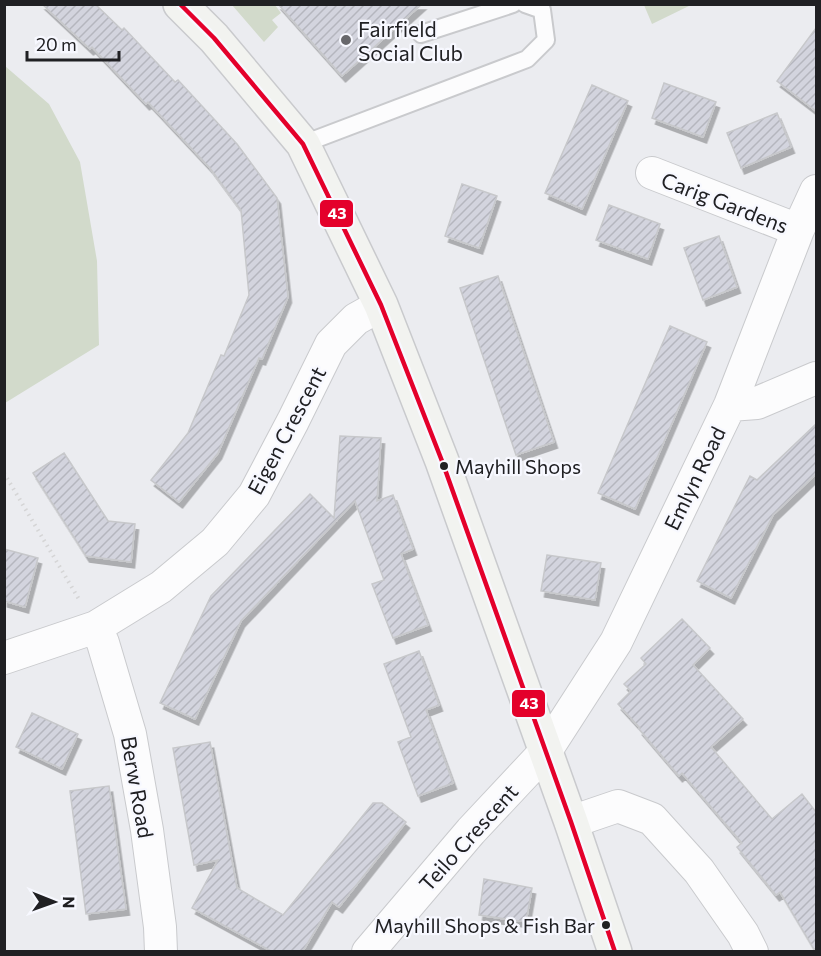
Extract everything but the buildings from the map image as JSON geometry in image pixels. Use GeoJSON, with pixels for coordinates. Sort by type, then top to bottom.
{"type":"FeatureCollection","features":[{"type":"Feature","properties":{"kind":"street"},"geometry":{"type":"LineString","coordinates":[[180,4],[214,38],[303,144],[381,305],[442,461],[615,951]]}},
{"type":"Feature","properties":{"kind":"street","name":"Carig Gardens"},"geometry":{"type":"LineString","coordinates":[[652,173],[798,230]]}},
{"type":"Feature","properties":{"kind":"street","name":"Emlyn Road"},"geometry":{"type":"LineString","coordinates":[[545,752],[616,642],[729,405],[798,230],[816,191]]}},
{"type":"Feature","properties":{"kind":"street","name":"Eigen Crescent"},"geometry":{"type":"LineString","coordinates":[[4,657],[96,627],[161,587],[215,542],[254,495],[331,344],[356,320],[381,305]]}},
{"type":"Feature","properties":{"kind":"street"},"geometry":{"type":"LineString","coordinates":[[729,405],[757,403],[816,378]]}},
{"type":"Feature","properties":{"kind":"street","name":"Berw Road"},"geometry":{"type":"LineString","coordinates":[[96,627],[103,643],[130,734],[147,830],[161,951]]}},
{"type":"Feature","properties":{"kind":"street","name":"Teilo Crescent"},"geometry":{"type":"LineString","coordinates":[[368,951],[471,831],[545,752]]}},
{"type":"Feature","properties":{"kind":"street"},"geometry":{"type":"LineString","coordinates":[[571,822],[618,806],[652,819],[699,870],[752,951]]}},
{"type":"Feature","properties":{"kind":"lane"},"geometry":{"type":"LineString","coordinates":[[421,34],[513,4]]}},
{"type":"Feature","properties":{"kind":"lane"},"geometry":{"type":"LineString","coordinates":[[303,144],[527,59],[546,40],[542,10],[525,4]]}},
{"type":"Feature","properties":{"kind":"path"},"geometry":{"type":"LineString","coordinates":[[4,473],[96,627]]}},
{"type":"Feature","properties":{"kind":"green space"},"geometry":{"type":"Polygon","coordinates":[[[232,5],[275,5],[281,13],[272,20],[278,27],[264,42],[232,5]]]}},
{"type":"Feature","properties":{"kind":"green space"},"geometry":{"type":"Polygon","coordinates":[[[644,5],[691,5],[652,24],[644,5]]]}},
{"type":"Feature","properties":{"kind":"green space"},"geometry":{"type":"Polygon","coordinates":[[[5,66],[49,104],[80,162],[97,261],[99,345],[5,403],[5,66]]]}},
{"type":"Feature","properties":{"kind":"transit line","name":"43"},"geometry":{"type":"LineString","coordinates":[[180,4],[214,38],[303,144],[381,305],[442,461],[615,952]]}},
{"type":"Feature","properties":{"kind":"place","name":"Fairfield Social Club"},"geometry":{"type":"Point","coordinates":[346,40]}},
{"type":"Feature","properties":{"kind":"place","name":"Mayhill Shops"},"geometry":{"type":"Point","coordinates":[444,466]}},
{"type":"Feature","properties":{"kind":"place","name":"Mayhill Shops & Fish Bar"},"geometry":{"type":"Point","coordinates":[606,925]}}]}
